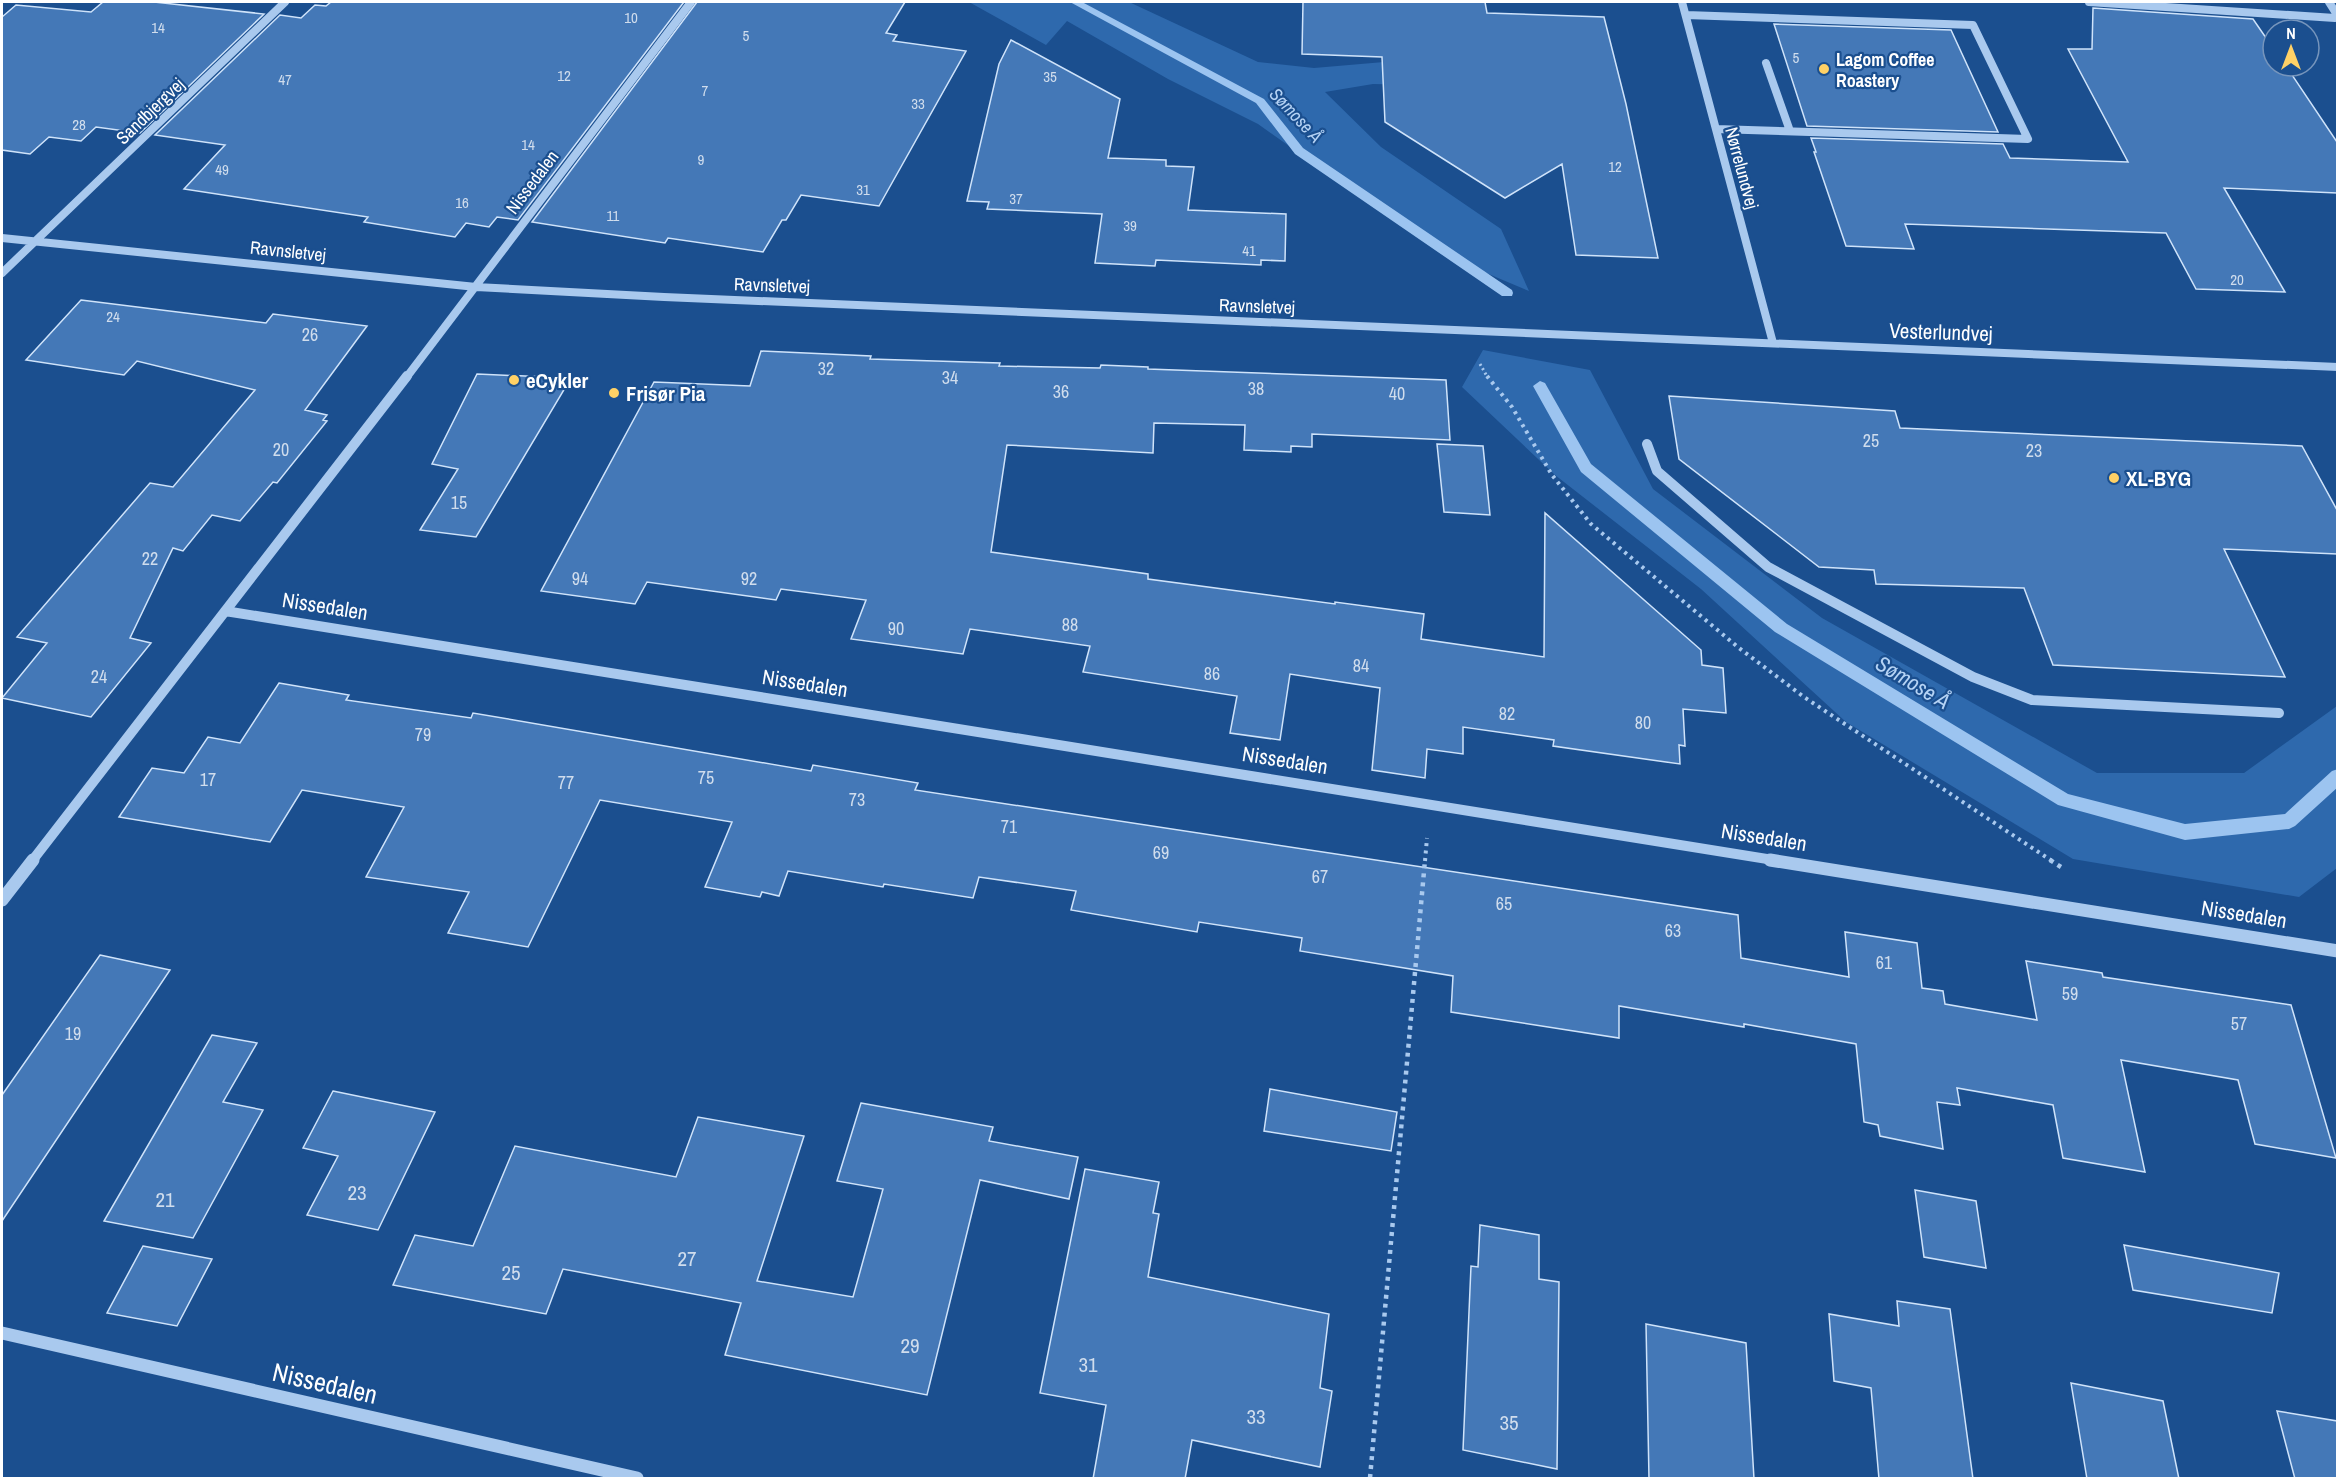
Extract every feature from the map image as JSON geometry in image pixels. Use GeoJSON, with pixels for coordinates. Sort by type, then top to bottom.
{"type":"FeatureCollection","features":[{"type":"Feature","properties":{"kind":"street","name":"Sandbjergvej"},"geometry":{"type":"LineString","coordinates":[[2,273],[285,2]]}},
{"type":"Feature","properties":{"kind":"street","name":"Nissedalen"},"geometry":{"type":"LineString","coordinates":[[2,900],[476,287],[691,2]]}},
{"type":"Feature","properties":{"kind":"street","name":"Nørrelundvej"},"geometry":{"type":"LineString","coordinates":[[1682,2],[1773,343]]}},
{"type":"Feature","properties":{"kind":"street"},"geometry":{"type":"LineString","coordinates":[[2089,2],[2335,18],[2336,13],[2329,2]]}},
{"type":"Feature","properties":{"kind":"street"},"geometry":{"type":"LineString","coordinates":[[1686,15],[1972,25],[2028,139],[1716,129]]}},
{"type":"Feature","properties":{"kind":"street"},"geometry":{"type":"LineString","coordinates":[[1766,63],[1790,131]]}},
{"type":"Feature","properties":{"kind":"street","name":"Ravnsletvej"},"geometry":{"type":"LineString","coordinates":[[2,238],[476,287],[1543,336]]}},
{"type":"Feature","properties":{"kind":"street","name":"Vesterlundvej"},"geometry":{"type":"LineString","coordinates":[[1543,336],[1773,343],[2337,367]]}},
{"type":"Feature","properties":{"kind":"street"},"geometry":{"type":"LineString","coordinates":[[1647,444],[1657,471],[1768,567],[1973,677],[2032,700],[2279,713]]}},
{"type":"Feature","properties":{"kind":"street","name":"Nissedalen"},"geometry":{"type":"LineString","coordinates":[[225,611],[2337,951]]}},
{"type":"Feature","properties":{"kind":"street","name":"Nissedalen"},"geometry":{"type":"LineString","coordinates":[[2,1333],[637,1479]]}},
{"type":"Feature","properties":{"kind":"path"},"geometry":{"type":"LineString","coordinates":[[1468,332],[1483,372],[1512,407],[1552,475],[1591,524],[1739,648],[1804,697],[2085,883],[2097,912]]}},
{"type":"Feature","properties":{"kind":"path"},"geometry":{"type":"LineString","coordinates":[[1370,1479],[1430,804]]}},
{"type":"Feature","properties":{"kind":"shaded area"},"geometry":{"type":"Polygon","coordinates":[[[969,2],[1129,2],[1258,62],[1314,68],[1384,62],[1557,88],[1373,84],[1325,92],[1381,147],[1501,229],[1529,291],[1441,254],[1258,124],[1168,79],[1067,21],[1046,45],[969,2]]]}},
{"type":"Feature","properties":{"kind":"shaded area"},"geometry":{"type":"Polygon","coordinates":[[[1483,350],[1590,370],[1653,489],[1822,618],[2097,773],[2244,773],[2337,706],[2337,868],[2299,897],[2073,859],[1846,722],[1701,589],[1555,475],[1462,387],[1483,350]]]}},
{"type":"Feature","properties":{"kind":"building"},"geometry":{"type":"Polygon","coordinates":[[[103,2],[154,2],[264,14],[140,133],[96,127],[81,141],[49,137],[30,154],[2,150],[2,17],[16,5],[91,12],[103,2]]]}},
{"type":"Feature","properties":{"kind":"building"},"geometry":{"type":"Polygon","coordinates":[[[331,2],[684,2],[518,220],[497,217],[489,227],[466,223],[455,237],[364,222],[368,217],[184,189],[225,145],[155,135],[280,15],[301,18],[315,5],[326,6],[331,2]]]}},
{"type":"Feature","properties":{"kind":"building"},"geometry":{"type":"Polygon","coordinates":[[[697,2],[905,2],[886,33],[897,35],[893,41],[966,51],[879,206],[801,195],[786,220],[782,220],[763,252],[668,238],[665,243],[532,222],[697,2]]]}},
{"type":"Feature","properties":{"kind":"building"},"geometry":{"type":"Polygon","coordinates":[[[1303,2],[1485,2],[1487,13],[1604,17],[1626,104],[1658,258],[1576,255],[1562,164],[1505,198],[1385,122],[1382,57],[1302,54],[1303,2]]]}},
{"type":"Feature","properties":{"kind":"building"},"geometry":{"type":"Polygon","coordinates":[[[2093,8],[2253,19],[2261,31],[2261,78],[2294,78],[2337,142],[2337,193],[2224,188],[2285,292],[2196,289],[2166,233],[1905,224],[1914,249],[1846,246],[1811,138],[2003,144],[2010,158],[2128,162],[2068,49],[2092,49],[2093,8]]]}},
{"type":"Feature","properties":{"kind":"building"},"geometry":{"type":"Polygon","coordinates":[[[1774,24],[1951,30],[1998,132],[1807,126],[1774,24]]]}},
{"type":"Feature","properties":{"kind":"building"},"geometry":{"type":"Polygon","coordinates":[[[1011,40],[1120,99],[1108,158],[1166,160],[1166,166],[1194,167],[1188,210],[1286,214],[1285,261],[1261,260],[1261,265],[1156,260],[1155,266],[1095,263],[1102,214],[987,209],[989,202],[967,201],[999,64],[1011,40]]]}},
{"type":"Feature","properties":{"kind":"building"},"geometry":{"type":"Polygon","coordinates":[[[81,300],[266,323],[273,314],[367,326],[305,410],[327,415],[323,420],[327,421],[277,483],[273,482],[240,521],[212,515],[183,551],[173,548],[130,638],[151,643],[91,717],[2,698],[47,643],[17,637],[150,483],[173,487],[255,390],[137,361],[124,375],[26,360],[81,300]]]}},
{"type":"Feature","properties":{"kind":"building"},"geometry":{"type":"Polygon","coordinates":[[[761,351],[871,356],[870,359],[1000,363],[999,366],[1100,368],[1101,365],[1148,367],[1148,369],[1446,380],[1450,440],[1312,434],[1312,447],[1291,446],[1291,452],[1244,450],[1245,425],[1154,423],[1153,453],[1007,445],[991,552],[1148,574],[1148,579],[1424,614],[1421,639],[1544,657],[1545,513],[1701,650],[1702,665],[1723,668],[1726,713],[1683,709],[1685,746],[1679,745],[1680,764],[1553,746],[1554,740],[1463,727],[1463,754],[1427,749],[1425,778],[1372,770],[1380,688],[1290,674],[1280,740],[1230,733],[1237,696],[1083,672],[1090,646],[970,629],[963,654],[851,639],[866,600],[781,589],[776,600],[647,582],[635,604],[541,591],[654,382],[750,386],[761,351]]]}},
{"type":"Feature","properties":{"kind":"building"},"geometry":{"type":"Polygon","coordinates":[[[477,374],[571,378],[476,537],[420,530],[458,469],[432,464],[477,374]]]}},
{"type":"Feature","properties":{"kind":"building"},"geometry":{"type":"Polygon","coordinates":[[[1669,396],[1895,411],[1900,428],[2302,446],[2337,510],[2337,554],[2224,549],[2285,677],[2053,665],[2024,588],[1876,584],[1874,570],[1819,567],[1679,459],[1669,396]]]}},
{"type":"Feature","properties":{"kind":"building"},"geometry":{"type":"Polygon","coordinates":[[[1437,444],[1483,446],[1490,515],[1444,512],[1437,444]]]}},
{"type":"Feature","properties":{"kind":"building"},"geometry":{"type":"Polygon","coordinates":[[[279,683],[349,695],[346,700],[471,718],[473,713],[811,771],[813,765],[918,783],[915,790],[1738,915],[1741,958],[1849,977],[1845,932],[1917,943],[1922,988],[1943,991],[1945,1004],[2037,1020],[2026,961],[2102,973],[2103,977],[2291,1005],[2336,1158],[2255,1144],[2238,1080],[2121,1060],[2145,1172],[2063,1158],[2053,1105],[1957,1088],[1960,1105],[1937,1102],[1943,1149],[1880,1136],[1878,1125],[1864,1122],[1856,1044],[1744,1024],[1744,1027],[1619,1006],[1619,1038],[1451,1012],[1453,976],[1300,951],[1302,938],[1199,922],[1197,932],[1071,910],[1076,891],[979,877],[973,898],[884,884],[883,887],[788,871],[779,896],[762,892],[760,897],[705,887],[732,822],[600,800],[528,947],[448,933],[469,892],[366,877],[404,807],[302,790],[270,842],[119,817],[152,768],[184,773],[208,737],[240,743],[279,683]]]}},
{"type":"Feature","properties":{"kind":"building"},"geometry":{"type":"Polygon","coordinates":[[[100,955],[170,970],[2,1221],[2,1095],[100,955]]]}},
{"type":"Feature","properties":{"kind":"building"},"geometry":{"type":"Polygon","coordinates":[[[212,1035],[257,1043],[223,1102],[263,1110],[193,1238],[104,1221],[212,1035]]]}},
{"type":"Feature","properties":{"kind":"building"},"geometry":{"type":"Polygon","coordinates":[[[1270,1089],[1397,1112],[1391,1151],[1264,1131],[1270,1089]]]}},
{"type":"Feature","properties":{"kind":"building"},"geometry":{"type":"Polygon","coordinates":[[[333,1091],[435,1112],[378,1230],[307,1215],[338,1156],[303,1148],[333,1091]]]}},
{"type":"Feature","properties":{"kind":"building"},"geometry":{"type":"Polygon","coordinates":[[[861,1103],[993,1127],[989,1141],[1078,1157],[1069,1199],[980,1180],[927,1395],[725,1355],[741,1303],[563,1269],[546,1314],[393,1285],[415,1235],[473,1246],[515,1146],[676,1177],[698,1117],[804,1136],[757,1281],[853,1297],[883,1189],[837,1181],[861,1103]]]}},
{"type":"Feature","properties":{"kind":"building"},"geometry":{"type":"Polygon","coordinates":[[[1085,1169],[1159,1182],[1153,1213],[1159,1214],[1148,1277],[1329,1314],[1320,1388],[1332,1391],[1320,1467],[1192,1440],[1185,1479],[1093,1479],[1106,1405],[1040,1393],[1085,1169]]]}},
{"type":"Feature","properties":{"kind":"building"},"geometry":{"type":"Polygon","coordinates":[[[1915,1190],[1976,1201],[1986,1268],[1924,1257],[1915,1190]]]}},
{"type":"Feature","properties":{"kind":"building"},"geometry":{"type":"Polygon","coordinates":[[[1480,1225],[1539,1235],[1539,1279],[1559,1282],[1557,1469],[1463,1450],[1471,1266],[1478,1267],[1480,1225]]]}},
{"type":"Feature","properties":{"kind":"building"},"geometry":{"type":"Polygon","coordinates":[[[2124,1245],[2279,1273],[2272,1313],[2133,1290],[2124,1245]]]}},
{"type":"Feature","properties":{"kind":"building"},"geometry":{"type":"Polygon","coordinates":[[[143,1246],[212,1259],[177,1326],[107,1313],[143,1246]]]}},
{"type":"Feature","properties":{"kind":"building"},"geometry":{"type":"Polygon","coordinates":[[[1897,1301],[1950,1309],[1973,1479],[1879,1479],[1871,1388],[1834,1381],[1829,1314],[1899,1326],[1897,1301]]]}},
{"type":"Feature","properties":{"kind":"building"},"geometry":{"type":"Polygon","coordinates":[[[1646,1324],[1746,1343],[1754,1479],[1649,1479],[1646,1324]]]}},
{"type":"Feature","properties":{"kind":"building"},"geometry":{"type":"Polygon","coordinates":[[[2071,1383],[2163,1401],[2179,1479],[2087,1479],[2071,1383]]]}},
{"type":"Feature","properties":{"kind":"building"},"geometry":{"type":"Polygon","coordinates":[[[2277,1411],[2337,1421],[2337,1479],[2295,1479],[2277,1411]]]}},
{"type":"Feature","properties":{"kind":"waterway","name":"Sømose Å"},"geometry":{"type":"LineString","coordinates":[[1075,2],[1260,101],[1299,151],[1507,293]]}},
{"type":"Feature","properties":{"kind":"waterway","name":"Sømose Å"},"geometry":{"type":"LineString","coordinates":[[1540,386],[1586,468],[1781,628],[2064,800],[2185,832],[2289,821],[2338,776]]}},
{"type":"Feature","properties":{"kind":"place","name":"Lagom Coffee Roastery"},"geometry":{"type":"Point","coordinates":[1824,69]}},
{"type":"Feature","properties":{"kind":"place","name":"eCykler"},"geometry":{"type":"Point","coordinates":[514,380]}},
{"type":"Feature","properties":{"kind":"place","name":"Frisør Pia"},"geometry":{"type":"Point","coordinates":[614,393]}},
{"type":"Feature","properties":{"kind":"place","name":"XL-BYG"},"geometry":{"type":"Point","coordinates":[2114,478]}}]}
